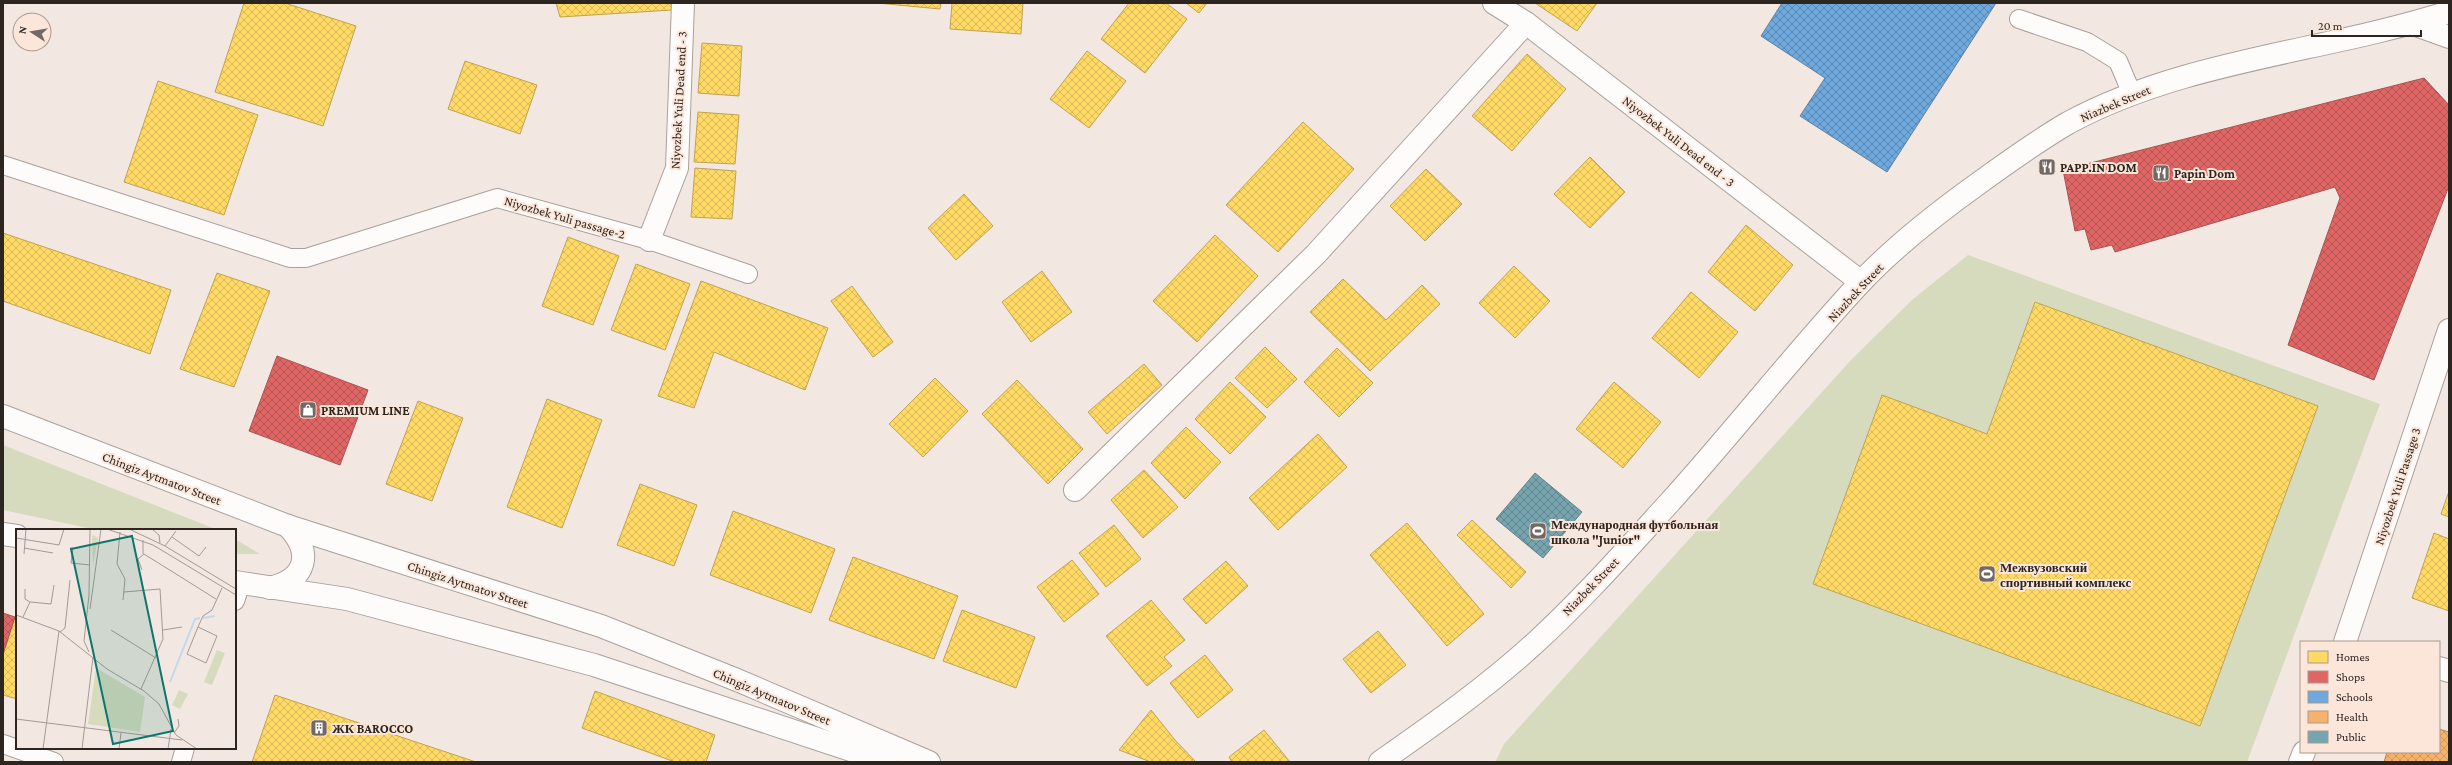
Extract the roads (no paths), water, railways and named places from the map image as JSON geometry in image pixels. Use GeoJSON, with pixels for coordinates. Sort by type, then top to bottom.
{"type":"FeatureCollection","features":[{"type":"Feature","properties":{"kind":"street","name":"Niyozbek Yuli Dead end - 3"},"geometry":{"type":"LineString","coordinates":[[649,240],[677,168],[683,3]]}},
{"type":"Feature","properties":{"kind":"street","name":"Niyozbek Yuli Dead end - 3"},"geometry":{"type":"LineString","coordinates":[[1494,3],[1526,23],[1861,282]]}},
{"type":"Feature","properties":{"kind":"street","name":"Niazbek Street"},"geometry":{"type":"LineString","coordinates":[[1380,762],[1477,692],[1534,643],[1587,591],[1671,500],[1861,282],[1926,223],[2011,159],[2066,124],[2132,94],[2181,78],[2413,24],[2449,12]]}},
{"type":"Feature","properties":{"kind":"street"},"geometry":{"type":"LineString","coordinates":[[1075,490],[1316,254],[1526,23]]}},
{"type":"Feature","properties":{"kind":"street"},"geometry":{"type":"LineString","coordinates":[[2413,24],[2449,37]]}},
{"type":"Feature","properties":{"kind":"street","name":"Niyozbek Yuli Passage 3"},"geometry":{"type":"LineString","coordinates":[[2352,640],[2449,330]]}},
{"type":"Feature","properties":{"kind":"street","name":"Chingiz Aytmatov Street"},"geometry":{"type":"LineString","coordinates":[[3,416],[288,526],[601,626],[737,680],[929,762]]}},
{"type":"Feature","properties":{"kind":"street"},"geometry":{"type":"LineString","coordinates":[[270,588],[297,575],[302,566],[304,556],[301,545],[297,536],[288,526]]}},
{"type":"Feature","properties":{"kind":"street"},"geometry":{"type":"LineString","coordinates":[[3,534],[16,536]]}},
{"type":"Feature","properties":{"kind":"street","name":"Chingiz Aytmatov Street"},"geometry":{"type":"LineString","coordinates":[[237,589],[270,588],[347,599],[594,665],[887,762]]}},
{"type":"Feature","properties":{"kind":"lane"},"geometry":{"type":"LineString","coordinates":[[2020,20],[2088,42],[2118,61],[2132,94]]}},
{"type":"Feature","properties":{"kind":"lane","name":"Niyozbek Yuli passage-2"},"geometry":{"type":"LineString","coordinates":[[3,165],[290,258],[306,258],[497,198],[649,240],[748,274]]}},
{"type":"Feature","properties":{"kind":"lane"},"geometry":{"type":"LineString","coordinates":[[3,744],[16,749]]}},
{"type":"Feature","properties":{"kind":"lane"},"geometry":{"type":"LineString","coordinates":[[17,749],[54,762]]}},
{"type":"Feature","properties":{"kind":"lane"},"geometry":{"type":"LineString","coordinates":[[181,762],[185,749]]}},
{"type":"Feature","properties":{"kind":"place","name":"PAPP.IN DOM"},"geometry":{"type":"Point","coordinates":[2047,167]}},
{"type":"Feature","properties":{"kind":"place","name":"Papin Dom"},"geometry":{"type":"Point","coordinates":[2161,173]}},
{"type":"Feature","properties":{"kind":"place","name":"PREMIUM LINE"},"geometry":{"type":"Point","coordinates":[308,410]}},
{"type":"Feature","properties":{"kind":"place","name":"Международная футбольная школа \"Junior\""},"geometry":{"type":"Point","coordinates":[1538,531]}},
{"type":"Feature","properties":{"kind":"place","name":"Межвузовский спортивный комплекс"},"geometry":{"type":"Point","coordinates":[1987,574]}},
{"type":"Feature","properties":{"kind":"place","name":"ЖК BAROCCO"},"geometry":{"type":"Point","coordinates":[319,728]}}]}
